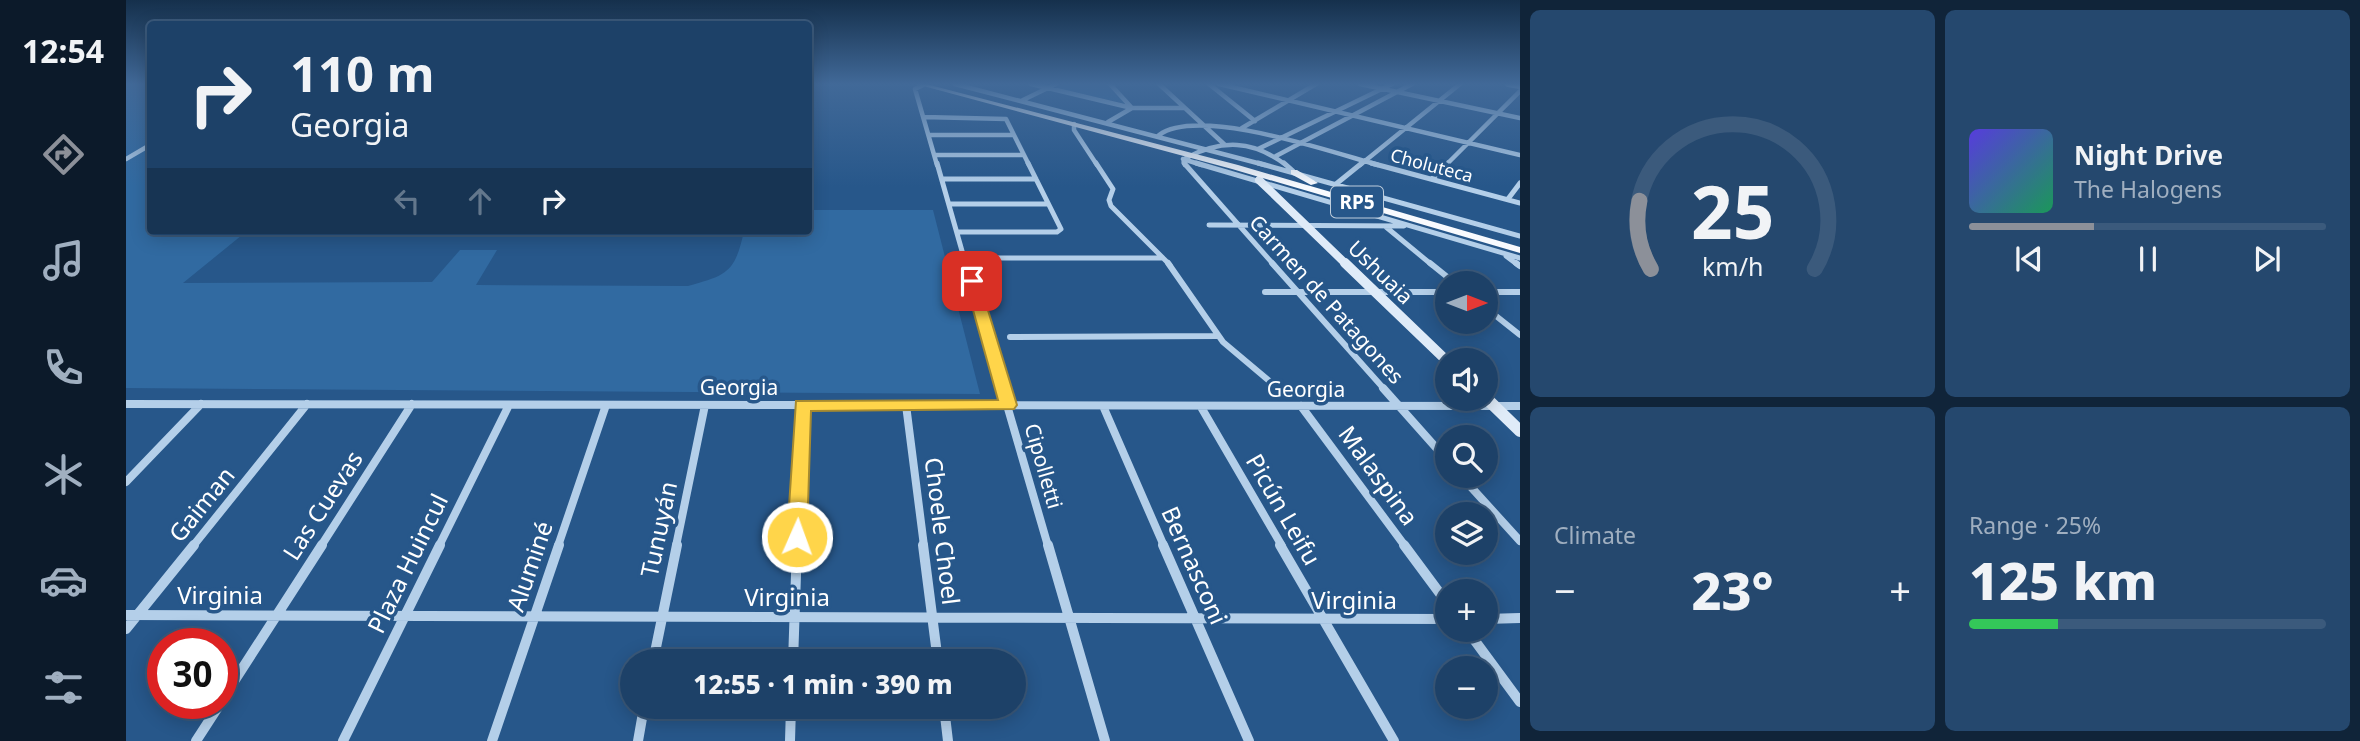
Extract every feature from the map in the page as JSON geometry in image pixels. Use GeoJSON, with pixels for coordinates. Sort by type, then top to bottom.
{"type":"FeatureCollection","features":[{"type":"Feature","properties":{"kind":"main road"},"geometry":{"type":"LineString","coordinates":[[1054,119],[1195,154]]}},
{"type":"Feature","properties":{"kind":"main road","name":"RP5"},"geometry":{"type":"LineString","coordinates":[[1058,119],[1195,154],[1520,248]]}},
{"type":"Feature","properties":{"kind":"main road","name":"RP5"},"geometry":{"type":"LineString","coordinates":[[1195,154],[1369,207],[1520,248]]}},
{"type":"Feature","properties":{"kind":"main road"},"geometry":{"type":"LineString","coordinates":[[1294,172],[1309,182],[1369,207]]}},
{"type":"Feature","properties":{"kind":"main road","name":"Ushuaia"},"geometry":{"type":"LineString","coordinates":[[1259,180],[1435,350]]}},
{"type":"Feature","properties":{"kind":"main road"},"geometry":{"type":"LineString","coordinates":[[1498,410],[1520,431]]}},
{"type":"Feature","properties":{"kind":"street","name":"Cipolletti"},"geometry":{"type":"LineString","coordinates":[[924,119],[1105,741]]}},
{"type":"Feature","properties":{"kind":"street"},"geometry":{"type":"LineString","coordinates":[[958,232],[1059,231],[1036,179],[1004,119]]}},
{"type":"Feature","properties":{"kind":"street"},"geometry":{"type":"LineString","coordinates":[[1093,119],[1159,135],[1195,154],[1259,180],[1369,207],[1413,226],[1520,258]]}},
{"type":"Feature","properties":{"kind":"street"},"geometry":{"type":"LineString","coordinates":[[1107,122],[1113,119]]}},
{"type":"Feature","properties":{"kind":"street"},"geometry":{"type":"LineString","coordinates":[[1196,119],[1225,145]]}},
{"type":"Feature","properties":{"kind":"street"},"geometry":{"type":"LineString","coordinates":[[1242,128],[1259,119]]}},
{"type":"Feature","properties":{"kind":"street"},"geometry":{"type":"LineString","coordinates":[[1258,149],[1320,119]]}},
{"type":"Feature","properties":{"kind":"street"},"geometry":{"type":"LineString","coordinates":[[1276,156],[1344,119]]}},
{"type":"Feature","properties":{"kind":"street"},"geometry":{"type":"LineString","coordinates":[[1366,119],[1520,155]]}},
{"type":"Feature","properties":{"kind":"street"},"geometry":{"type":"LineString","coordinates":[[1336,184],[1419,119]]}},
{"type":"Feature","properties":{"kind":"street"},"geometry":{"type":"LineString","coordinates":[[1432,179],[1493,119]]}},
{"type":"Feature","properties":{"kind":"street"},"geometry":{"type":"LineString","coordinates":[[1074,124],[1074,130],[1113,189],[1109,200],[1111,206],[1164,258],[1208,316],[1217,335],[1281,391]]}},
{"type":"Feature","properties":{"kind":"street","name":"Choluteca"},"geometry":{"type":"LineString","coordinates":[[1159,135],[1173,127],[1242,128],[1520,203]]}},
{"type":"Feature","properties":{"kind":"street"},"geometry":{"type":"LineString","coordinates":[[929,135],[1014,135]]}},
{"type":"Feature","properties":{"kind":"street"},"geometry":{"type":"LineString","coordinates":[[1195,154],[1225,145],[1258,149],[1276,156],[1294,172]]}},
{"type":"Feature","properties":{"kind":"street"},"geometry":{"type":"LineString","coordinates":[[126,159],[147,147]]}},
{"type":"Feature","properties":{"kind":"street"},"geometry":{"type":"LineString","coordinates":[[1195,154],[1294,172],[1520,236]]}},
{"type":"Feature","properties":{"kind":"street","name":"Carmen de Patagones"},"geometry":{"type":"LineString","coordinates":[[1195,154],[1238,225],[1435,447]]}},
{"type":"Feature","properties":{"kind":"street"},"geometry":{"type":"LineString","coordinates":[[935,155],[1024,155]]}},
{"type":"Feature","properties":{"kind":"street"},"geometry":{"type":"LineString","coordinates":[[942,180],[1036,179]]}},
{"type":"Feature","properties":{"kind":"street"},"geometry":{"type":"LineString","coordinates":[[1507,199],[1520,183]]}},
{"type":"Feature","properties":{"kind":"street"},"geometry":{"type":"LineString","coordinates":[[949,204],[1048,204]]}},
{"type":"Feature","properties":{"kind":"street"},"geometry":{"type":"LineString","coordinates":[[1369,207],[1385,226],[1440,271]]}},
{"type":"Feature","properties":{"kind":"street"},"geometry":{"type":"LineString","coordinates":[[1209,225],[1413,226]]}},
{"type":"Feature","properties":{"kind":"street"},"geometry":{"type":"LineString","coordinates":[[1500,252],[1520,266]]}},
{"type":"Feature","properties":{"kind":"street"},"geometry":{"type":"LineString","coordinates":[[983,258],[1164,258]]}},
{"type":"Feature","properties":{"kind":"street"},"geometry":{"type":"LineString","coordinates":[[1265,292],[1435,292]]}},
{"type":"Feature","properties":{"kind":"street"},"geometry":{"type":"LineString","coordinates":[[1498,292],[1520,292]]}},
{"type":"Feature","properties":{"kind":"street"},"geometry":{"type":"LineString","coordinates":[[1498,317],[1520,335]]}},
{"type":"Feature","properties":{"kind":"street"},"geometry":{"type":"LineString","coordinates":[[1010,337],[1217,335]]}},
{"type":"Feature","properties":{"kind":"street","name":"Georgia"},"geometry":{"type":"LineString","coordinates":[[1498,403],[1520,406]]}},
{"type":"Feature","properties":{"kind":"street","name":"Georgia"},"geometry":{"type":"LineString","coordinates":[[126,404],[1200,407],[1435,404]]}},
{"type":"Feature","properties":{"kind":"street"},"geometry":{"type":"LineString","coordinates":[[126,482],[201,404]]}},
{"type":"Feature","properties":{"kind":"street","name":"Gaiman"},"geometry":{"type":"LineString","coordinates":[[126,629],[132,615],[307,404]]}},
{"type":"Feature","properties":{"kind":"street","name":"Las Cuevas"},"geometry":{"type":"LineString","coordinates":[[238,676],[412,404]]}},
{"type":"Feature","properties":{"kind":"street","name":"Plaza Huincul"},"geometry":{"type":"LineString","coordinates":[[343,741],[509,405]]}},
{"type":"Feature","properties":{"kind":"street","name":"Aluminé"},"geometry":{"type":"LineString","coordinates":[[492,741],[606,405]]}},
{"type":"Feature","properties":{"kind":"street","name":"Tunuyán"},"geometry":{"type":"LineString","coordinates":[[656,649],[705,405]]}},
{"type":"Feature","properties":{"kind":"street"},"geometry":{"type":"LineString","coordinates":[[793,649],[802,405]]}},
{"type":"Feature","properties":{"kind":"street","name":"Choele Choel"},"geometry":{"type":"LineString","coordinates":[[906,405],[936,649]]}},
{"type":"Feature","properties":{"kind":"street","name":"Bernasconi"},"geometry":{"type":"LineString","coordinates":[[1103,406],[1249,741]]}},
{"type":"Feature","properties":{"kind":"street","name":"Malaspina"},"geometry":{"type":"LineString","coordinates":[[1301,406],[1435,587]]}},
{"type":"Feature","properties":{"kind":"street","name":"Picún Leifu"},"geometry":{"type":"LineString","coordinates":[[1200,407],[1394,741]]}},
{"type":"Feature","properties":{"kind":"street"},"geometry":{"type":"LineString","coordinates":[[1472,488],[1520,541]]}},
{"type":"Feature","properties":{"kind":"street","name":"Virginia"},"geometry":{"type":"LineString","coordinates":[[132,615],[1435,619]]}},
{"type":"Feature","properties":{"kind":"street"},"geometry":{"type":"LineString","coordinates":[[1498,619],[1520,618]]}},
{"type":"Feature","properties":{"kind":"street"},"geometry":{"type":"LineString","coordinates":[[1476,642],[1520,702]]}},
{"type":"Feature","properties":{"kind":"street","name":"Las Cuevas"},"geometry":{"type":"LineString","coordinates":[[196,741],[210,719]]}},
{"type":"Feature","properties":{"kind":"street"},"geometry":{"type":"LineString","coordinates":[[638,741],[642,719]]}},
{"type":"Feature","properties":{"kind":"street"},"geometry":{"type":"LineString","coordinates":[[790,741],[791,719]]}},
{"type":"Feature","properties":{"kind":"street"},"geometry":{"type":"LineString","coordinates":[[945,719],[948,741]]}},
{"type":"Feature","properties":{"kind":"shaded area"},"geometry":{"type":"Polygon","coordinates":[[[126,119],[147,119],[147,235],[242,235],[183,283],[432,282],[460,250],[497,250],[476,285],[688,286],[712,279],[728,270],[737,255],[743,235],[812,235],[812,210],[933,210],[980,394],[126,388],[126,119]]]}},
{"type":"Feature","properties":{"kind":"route"},"geometry":{"type":"LineString","coordinates":[[797,537],[802,405],[1008,405],[972,281]]}}]}
